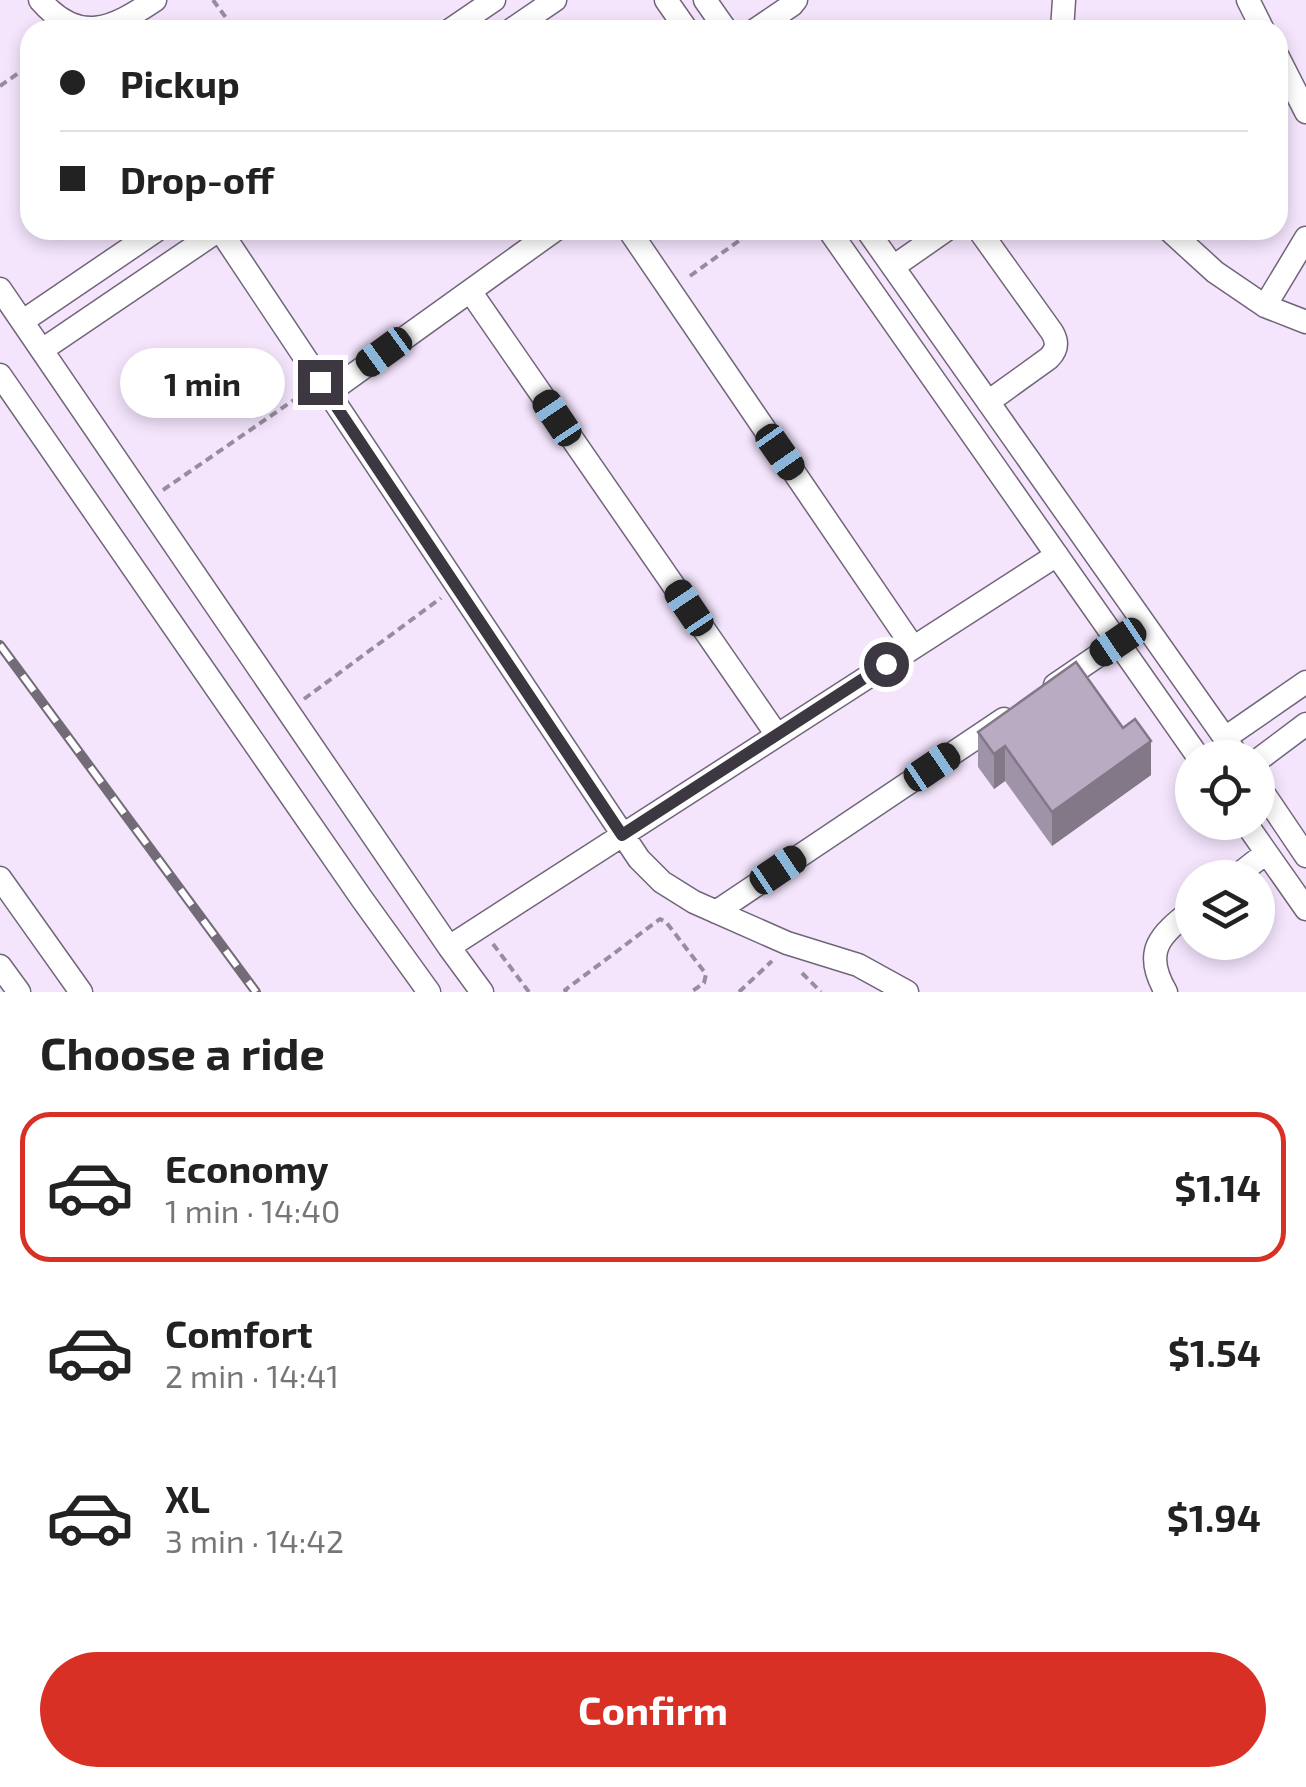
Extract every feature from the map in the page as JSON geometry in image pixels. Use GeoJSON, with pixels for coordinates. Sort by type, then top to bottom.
{"type":"FeatureCollection","features":[{"type":"Feature","properties":{"kind":"street"},"geometry":{"type":"LineString","coordinates":[[40,0],[62,20]]}},
{"type":"Feature","properties":{"kind":"street"},"geometry":{"type":"LineString","coordinates":[[125,20],[155,0]]}},
{"type":"Feature","properties":{"kind":"street"},"geometry":{"type":"LineString","coordinates":[[465,20],[494,0]]}},
{"type":"Feature","properties":{"kind":"street"},"geometry":{"type":"LineString","coordinates":[[526,20],[555,0]]}},
{"type":"Feature","properties":{"kind":"street"},"geometry":{"type":"LineString","coordinates":[[770,20],[796,0]]}},
{"type":"Feature","properties":{"kind":"street"},"geometry":{"type":"LineString","coordinates":[[1288,77],[1306,112]]}},
{"type":"Feature","properties":{"kind":"street"},"geometry":{"type":"LineString","coordinates":[[1264,306],[1306,238]]}},
{"type":"Feature","properties":{"kind":"street"},"geometry":{"type":"LineString","coordinates":[[23,321],[142,240]]}},
{"type":"Feature","properties":{"kind":"street"},"geometry":{"type":"LineString","coordinates":[[42,350],[204,240]]}},
{"type":"Feature","properties":{"kind":"street"},"geometry":{"type":"LineString","coordinates":[[226,240],[640,860],[662,882],[694,902],[787,943],[858,965],[907,992]]}},
{"type":"Feature","properties":{"kind":"street"},"geometry":{"type":"LineString","coordinates":[[324,387],[542,240]]}},
{"type":"Feature","properties":{"kind":"street"},"geometry":{"type":"LineString","coordinates":[[635,240],[914,647]]}},
{"type":"Feature","properties":{"kind":"street"},"geometry":{"type":"LineString","coordinates":[[835,240],[1187,740]]}},
{"type":"Feature","properties":{"kind":"street"},"geometry":{"type":"LineString","coordinates":[[874,240],[1226,740]]}},
{"type":"Feature","properties":{"kind":"street"},"geometry":{"type":"LineString","coordinates":[[893,268],[932,240]]}},
{"type":"Feature","properties":{"kind":"street"},"geometry":{"type":"LineString","coordinates":[[986,240],[1056,343],[1049,358],[988,402]]}},
{"type":"Feature","properties":{"kind":"street"},"geometry":{"type":"LineString","coordinates":[[1180,240],[1215,272],[1264,306],[1306,322]]}},
{"type":"Feature","properties":{"kind":"street"},"geometry":{"type":"LineString","coordinates":[[0,290],[482,992]]}},
{"type":"Feature","properties":{"kind":"street"},"geometry":{"type":"LineString","coordinates":[[470,292],[777,735]]}},
{"type":"Feature","properties":{"kind":"street"},"geometry":{"type":"LineString","coordinates":[[0,375],[429,992]]}},
{"type":"Feature","properties":{"kind":"street"},"geometry":{"type":"LineString","coordinates":[[449,947],[1057,555]]}},
{"type":"Feature","properties":{"kind":"street"},"geometry":{"type":"LineString","coordinates":[[716,912],[1118,642]]}},
{"type":"Feature","properties":{"kind":"street"},"geometry":{"type":"LineString","coordinates":[[1241,740],[1306,682]]}},
{"type":"Feature","properties":{"kind":"street"},"geometry":{"type":"LineString","coordinates":[[1275,747],[1306,724]]}},
{"type":"Feature","properties":{"kind":"street"},"geometry":{"type":"LineString","coordinates":[[1275,810],[1306,856]]}},
{"type":"Feature","properties":{"kind":"street"},"geometry":{"type":"LineString","coordinates":[[1257,840],[1306,909]]}},
{"type":"Feature","properties":{"kind":"street"},"geometry":{"type":"LineString","coordinates":[[1257,860],[1266,853]]}},
{"type":"Feature","properties":{"kind":"street"},"geometry":{"type":"LineString","coordinates":[[0,878],[81,992]]}},
{"type":"Feature","properties":{"kind":"street"},"geometry":{"type":"LineString","coordinates":[[1166,992],[1154,956],[1158,941],[1175,923]]}},
{"type":"Feature","properties":{"kind":"street"},"geometry":{"type":"LineString","coordinates":[[0,966],[19,992]]}},
{"type":"Feature","properties":{"kind":"path"},"geometry":{"type":"LineString","coordinates":[[670,290],[740,240]]}},
{"type":"Feature","properties":{"kind":"path"},"geometry":{"type":"LineString","coordinates":[[146,501],[324,387]]}},
{"type":"Feature","properties":{"kind":"path"},"geometry":{"type":"LineString","coordinates":[[288,710],[456,586]]}},
{"type":"Feature","properties":{"kind":"path"},"geometry":{"type":"LineString","coordinates":[[565,991],[660,919],[706,974],[704,982],[691,992]]}},
{"type":"Feature","properties":{"kind":"path"},"geometry":{"type":"LineString","coordinates":[[480,927],[529,992]]}},
{"type":"Feature","properties":{"kind":"path"},"geometry":{"type":"LineString","coordinates":[[739,992],[778,956]]}},
{"type":"Feature","properties":{"kind":"path"},"geometry":{"type":"LineString","coordinates":[[796,968],[821,992]]}},
{"type":"Feature","properties":{"kind":"building"},"geometry":{"type":"Polygon","coordinates":[[[1076,662],[1123,728],[1135,719],[1151,741],[1052,812],[1005,746],[994,754],[978,732],[1076,662]]]}},
{"type":"Feature","properties":{"kind":"railway"},"geometry":{"type":"LineString","coordinates":[[0,645],[256,992]]}},
{"type":"Feature","properties":{"kind":"route"},"geometry":{"type":"LineString","coordinates":[[320,382],[622,835],[886,664]]}}]}
